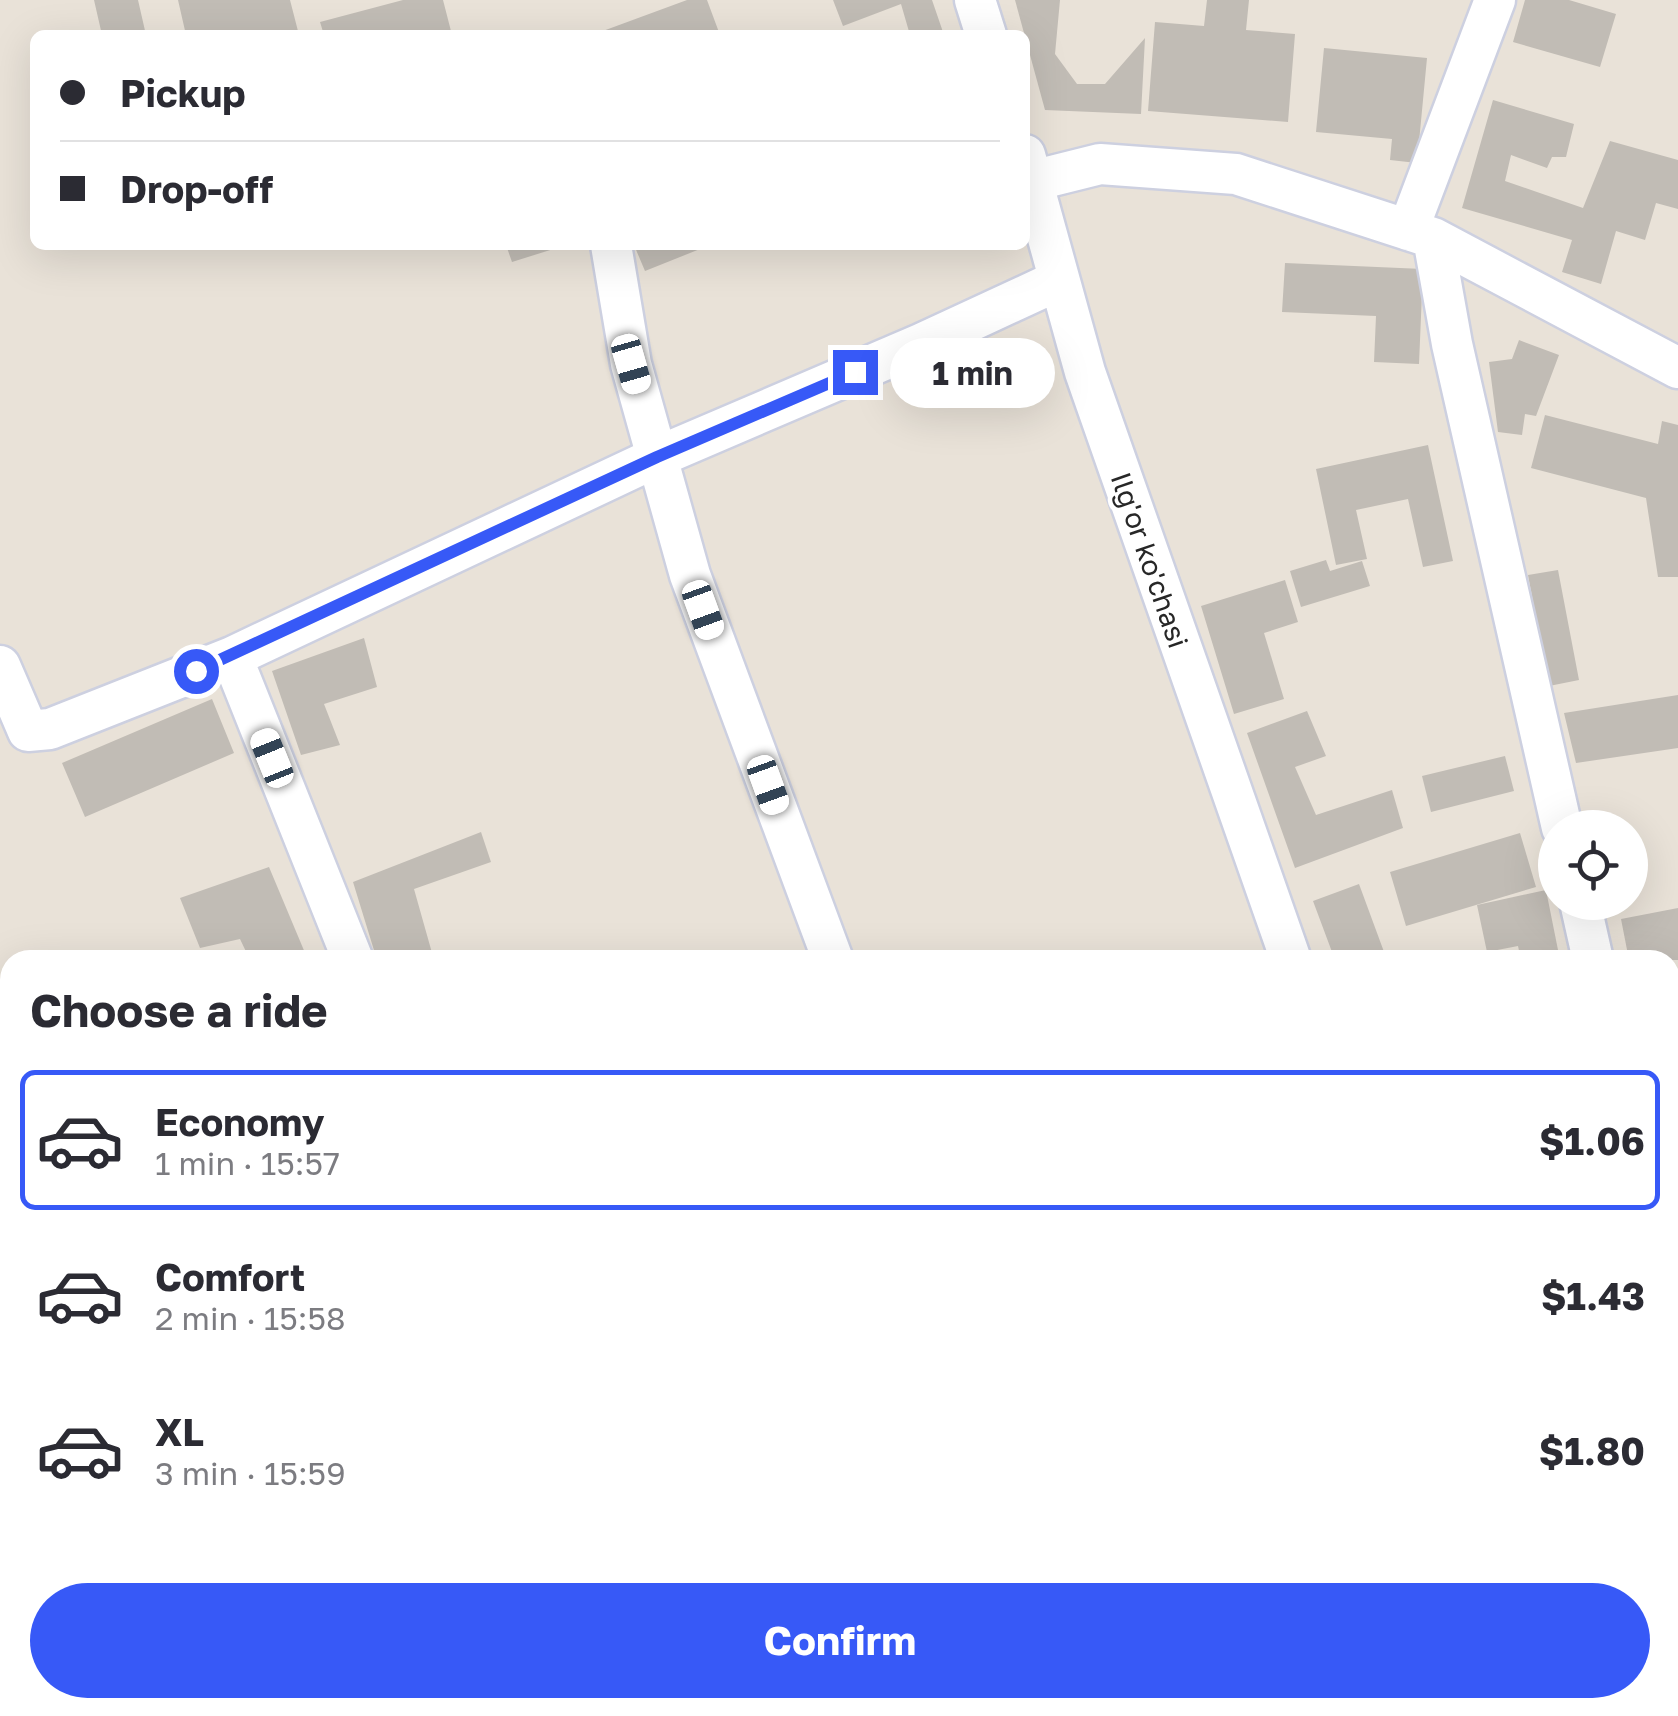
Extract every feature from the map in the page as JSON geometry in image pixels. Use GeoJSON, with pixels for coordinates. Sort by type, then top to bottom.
{"type":"FeatureCollection","features":[{"type":"Feature","properties":{"kind":"street"},"geometry":{"type":"LineString","coordinates":[[975,0],[984,30]]}},
{"type":"Feature","properties":{"kind":"street"},"geometry":{"type":"LineString","coordinates":[[1495,0],[1421,234],[1452,344],[1558,810]]}},
{"type":"Feature","properties":{"kind":"street"},"geometry":{"type":"LineString","coordinates":[[1030,168],[1100,164],[1236,174],[1421,234],[1678,368]]}},
{"type":"Feature","properties":{"kind":"street","name":"Ilg'or ko'chasi"},"geometry":{"type":"LineString","coordinates":[[1030,172],[1085,372],[1287,950]]}},
{"type":"Feature","properties":{"kind":"street"},"geometry":{"type":"LineString","coordinates":[[612,250],[631,364],[690,575],[829,950]]}},
{"type":"Feature","properties":{"kind":"street"},"geometry":{"type":"LineString","coordinates":[[0,666],[28,732],[50,728],[232,657],[657,457],[1059,280]]}},
{"type":"Feature","properties":{"kind":"street"},"geometry":{"type":"LineString","coordinates":[[232,657],[349,950]]}},
{"type":"Feature","properties":{"kind":"street"},"geometry":{"type":"LineString","coordinates":[[1584,920],[1592,950]]}},
{"type":"Feature","properties":{"kind":"building"},"geometry":{"type":"Polygon","coordinates":[[[94,0],[138,0],[145,30],[101,30],[94,0]]]}},
{"type":"Feature","properties":{"kind":"building"},"geometry":{"type":"Polygon","coordinates":[[[178,0],[290,0],[298,30],[185,30],[178,0]]]}},
{"type":"Feature","properties":{"kind":"building"},"geometry":{"type":"Polygon","coordinates":[[[403,0],[443,0],[451,30],[322,30],[320,22],[403,0]]]}},
{"type":"Feature","properties":{"kind":"building"},"geometry":{"type":"Polygon","coordinates":[[[687,0],[707,0],[718,30],[606,30],[687,0]]]}},
{"type":"Feature","properties":{"kind":"building"},"geometry":{"type":"Polygon","coordinates":[[[833,0],[932,0],[942,30],[909,30],[901,4],[843,26],[833,0]]]}},
{"type":"Feature","properties":{"kind":"building"},"geometry":{"type":"Polygon","coordinates":[[[1015,0],[1060,0],[1055,54],[1077,84],[1105,84],[1145,38],[1141,114],[1045,110],[1030,55],[1030,30],[1023,30],[1015,0]]]}},
{"type":"Feature","properties":{"kind":"building"},"geometry":{"type":"Polygon","coordinates":[[[1207,0],[1249,0],[1246,30],[1295,34],[1288,122],[1148,111],[1155,22],[1204,26],[1207,0]]]}},
{"type":"Feature","properties":{"kind":"building"},"geometry":{"type":"Polygon","coordinates":[[[1525,0],[1569,0],[1616,14],[1600,67],[1513,42],[1525,0]]]}},
{"type":"Feature","properties":{"kind":"building"},"geometry":{"type":"Polygon","coordinates":[[[1324,48],[1427,58],[1417,163],[1390,160],[1392,139],[1316,132],[1324,48]]]}},
{"type":"Feature","properties":{"kind":"building"},"geometry":{"type":"Polygon","coordinates":[[[1493,100],[1574,124],[1566,157],[1552,157],[1547,168],[1511,155],[1505,181],[1583,208],[1610,141],[1678,160],[1678,209],[1656,203],[1645,240],[1616,231],[1601,284],[1562,272],[1572,240],[1462,208],[1493,100]]]}},
{"type":"Feature","properties":{"kind":"building"},"geometry":{"type":"Polygon","coordinates":[[[508,250],[550,250],[512,262],[508,250]]]}},
{"type":"Feature","properties":{"kind":"building"},"geometry":{"type":"Polygon","coordinates":[[[636,250],[698,250],[645,271],[636,250]]]}},
{"type":"Feature","properties":{"kind":"building"},"geometry":{"type":"Polygon","coordinates":[[[1285,263],[1423,269],[1419,364],[1374,362],[1376,316],[1282,312],[1285,263]]]}},
{"type":"Feature","properties":{"kind":"building"},"geometry":{"type":"Polygon","coordinates":[[[1519,340],[1559,355],[1536,416],[1525,414],[1522,435],[1498,432],[1489,362],[1512,359],[1519,340]]]}},
{"type":"Feature","properties":{"kind":"building"},"geometry":{"type":"Polygon","coordinates":[[[1545,415],[1658,444],[1662,421],[1678,425],[1678,577],[1658,577],[1646,498],[1531,468],[1545,415]]]}},
{"type":"Feature","properties":{"kind":"building"},"geometry":{"type":"Polygon","coordinates":[[[1428,445],[1453,561],[1423,567],[1408,499],[1356,510],[1367,559],[1336,565],[1316,469],[1428,445]]]}},
{"type":"Feature","properties":{"kind":"building"},"geometry":{"type":"Polygon","coordinates":[[[1326,560],[1330,571],[1362,561],[1370,586],[1301,607],[1290,571],[1326,560]]]}},
{"type":"Feature","properties":{"kind":"building"},"geometry":{"type":"Polygon","coordinates":[[[1558,570],[1579,680],[1549,686],[1528,575],[1558,570]]]}},
{"type":"Feature","properties":{"kind":"building"},"geometry":{"type":"Polygon","coordinates":[[[1285,580],[1298,622],[1264,633],[1284,699],[1234,714],[1201,606],[1285,580]]]}},
{"type":"Feature","properties":{"kind":"building"},"geometry":{"type":"Polygon","coordinates":[[[364,638],[377,687],[324,704],[340,745],[301,755],[272,671],[364,638]]]}},
{"type":"Feature","properties":{"kind":"building"},"geometry":{"type":"Polygon","coordinates":[[[1678,695],[1678,748],[1576,763],[1564,713],[1678,695]]]}},
{"type":"Feature","properties":{"kind":"building"},"geometry":{"type":"Polygon","coordinates":[[[212,699],[234,753],[85,817],[62,763],[212,699]]]}},
{"type":"Feature","properties":{"kind":"building"},"geometry":{"type":"Polygon","coordinates":[[[1307,711],[1326,756],[1295,767],[1316,815],[1392,790],[1403,828],[1295,868],[1247,733],[1307,711]]]}},
{"type":"Feature","properties":{"kind":"building"},"geometry":{"type":"Polygon","coordinates":[[[1505,756],[1514,791],[1431,812],[1422,776],[1505,756]]]}},
{"type":"Feature","properties":{"kind":"building"},"geometry":{"type":"Polygon","coordinates":[[[481,832],[491,862],[414,889],[431,950],[374,950],[353,882],[481,832]]]}},
{"type":"Feature","properties":{"kind":"building"},"geometry":{"type":"Polygon","coordinates":[[[1520,833],[1536,887],[1406,926],[1390,872],[1520,833]]]}},
{"type":"Feature","properties":{"kind":"building"},"geometry":{"type":"Polygon","coordinates":[[[269,867],[304,950],[245,950],[240,939],[200,948],[180,898],[269,867]]]}},
{"type":"Feature","properties":{"kind":"building"},"geometry":{"type":"Polygon","coordinates":[[[1359,884],[1383,950],[1331,950],[1313,901],[1359,884]]]}},
{"type":"Feature","properties":{"kind":"building"},"geometry":{"type":"Polygon","coordinates":[[[1538,892],[1538,920],[1552,920],[1558,950],[1519,950],[1518,946],[1487,950],[1477,905],[1538,892]]]}},
{"type":"Feature","properties":{"kind":"building"},"geometry":{"type":"Polygon","coordinates":[[[1678,908],[1678,950],[1627,950],[1621,920],[1648,920],[1648,914],[1678,908]]]}},
{"type":"Feature","properties":{"kind":"route"},"geometry":{"type":"LineString","coordinates":[[196,671],[657,457],[855,372]]}}]}
